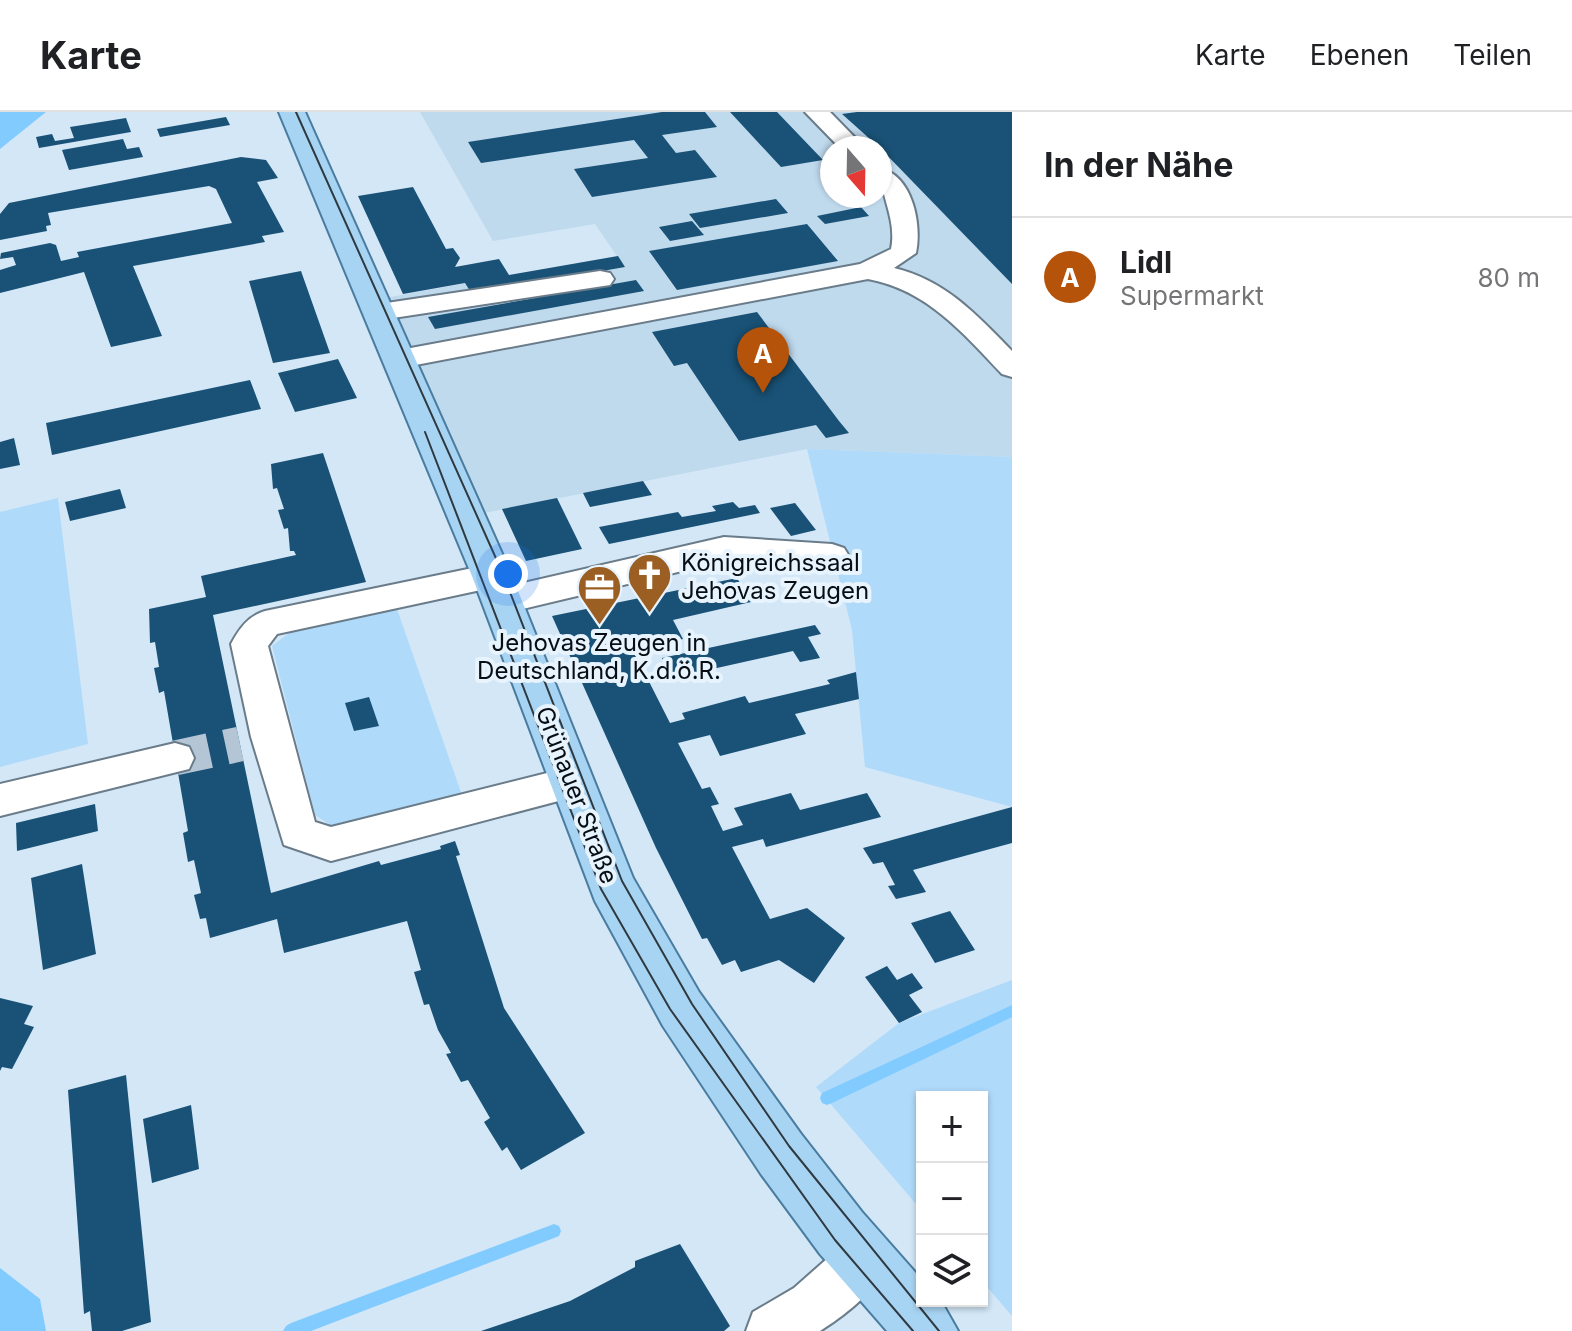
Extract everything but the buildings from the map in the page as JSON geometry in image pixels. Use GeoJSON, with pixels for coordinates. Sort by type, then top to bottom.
{"type":"FeatureCollection","features":[{"type":"Feature","properties":{"kind":"main road","name":"Grünauer Straße"},"geometry":{"type":"LineString","coordinates":[[292,112],[497,588],[612,886],[681,1009],[781,1154],[864,1260],[927,1331]]}},
{"type":"Feature","properties":{"kind":"lane"},"geometry":{"type":"LineString","coordinates":[[817,112],[841,136]]}},
{"type":"Feature","properties":{"kind":"lane"},"geometry":{"type":"LineString","coordinates":[[400,359],[868,271],[903,253],[909,230],[892,188]]}},
{"type":"Feature","properties":{"kind":"lane"},"geometry":{"type":"LineString","coordinates":[[868,271],[893,274],[945,299],[1012,368]]}},
{"type":"Feature","properties":{"kind":"lane"},"geometry":{"type":"LineString","coordinates":[[380,312],[600,279]]}},
{"type":"Feature","properties":{"kind":"lane"},"geometry":{"type":"LineString","coordinates":[[571,783],[331,844],[298,833],[255,741],[249,644],[265,624],[724,549],[832,556]]}},
{"type":"Feature","properties":{"kind":"lane"},"geometry":{"type":"LineString","coordinates":[[0,800],[175,758]]}},
{"type":"Feature","properties":{"kind":"lane"},"geometry":{"type":"LineString","coordinates":[[792,1318],[864,1260]]}},
{"type":"Feature","properties":{"kind":"shaded area"},"geometry":{"type":"Polygon","coordinates":[[[0,112],[46,112],[0,149],[0,112]]]}},
{"type":"Feature","properties":{"kind":"shaded area"},"geometry":{"type":"Polygon","coordinates":[[[420,112],[1012,112],[1012,457],[807,449],[484,513],[385,298],[617,256],[595,224],[493,241],[420,112]]]}},
{"type":"Feature","properties":{"kind":"shaded area"},"geometry":{"type":"Polygon","coordinates":[[[807,449],[1012,457],[1012,807],[865,767],[852,630],[807,449]]]}},
{"type":"Feature","properties":{"kind":"shaded area"},"geometry":{"type":"Polygon","coordinates":[[[58,498],[88,744],[0,767],[0,512],[58,498]]]}},
{"type":"Feature","properties":{"kind":"shaded area"},"geometry":{"type":"Polygon","coordinates":[[[397,609],[463,798],[335,828],[315,815],[272,646],[289,633],[397,609]]]}},
{"type":"Feature","properties":{"kind":"shaded area"},"geometry":{"type":"Polygon","coordinates":[[[1012,980],[1012,1316],[988,1288],[988,1091],[916,1091],[916,1204],[816,1087],[899,1023],[1012,980]]]}},
{"type":"Feature","properties":{"kind":"shaded area"},"geometry":{"type":"Polygon","coordinates":[[[0,1268],[40,1299],[46,1331],[0,1331],[0,1268]]]}},
{"type":"Feature","properties":{"kind":"waterway"},"geometry":{"type":"LineString","coordinates":[[827,1098],[1012,1011]]}},
{"type":"Feature","properties":{"kind":"waterway"},"geometry":{"type":"LineString","coordinates":[[291,1331],[554,1231]]}},
{"type":"Feature","properties":{"kind":"tunnel"},"geometry":{"type":"LineString","coordinates":[[175,758],[240,744]]}},
{"type":"Feature","properties":{"kind":"tram line"},"geometry":{"type":"LineString","coordinates":[[296,112],[503,574],[622,881],[692,1004],[789,1146],[939,1331]]}},
{"type":"Feature","properties":{"kind":"tram line"},"geometry":{"type":"LineString","coordinates":[[425,432],[601,889],[670,1009],[835,1240],[913,1331]]}},
{"type":"Feature","properties":{"kind":"place","name":"Lidl"},"geometry":{"type":"Point","coordinates":[763,393]}},
{"type":"Feature","properties":{"kind":"place","name":"Königreichssaal Jehovas Zeugen"},"geometry":{"type":"Point","coordinates":[650,615]}},
{"type":"Feature","properties":{"kind":"place","name":"Jehovas Zeugen in Deutschland, K.d.ö.R."},"geometry":{"type":"Point","coordinates":[599,627]}}]}
